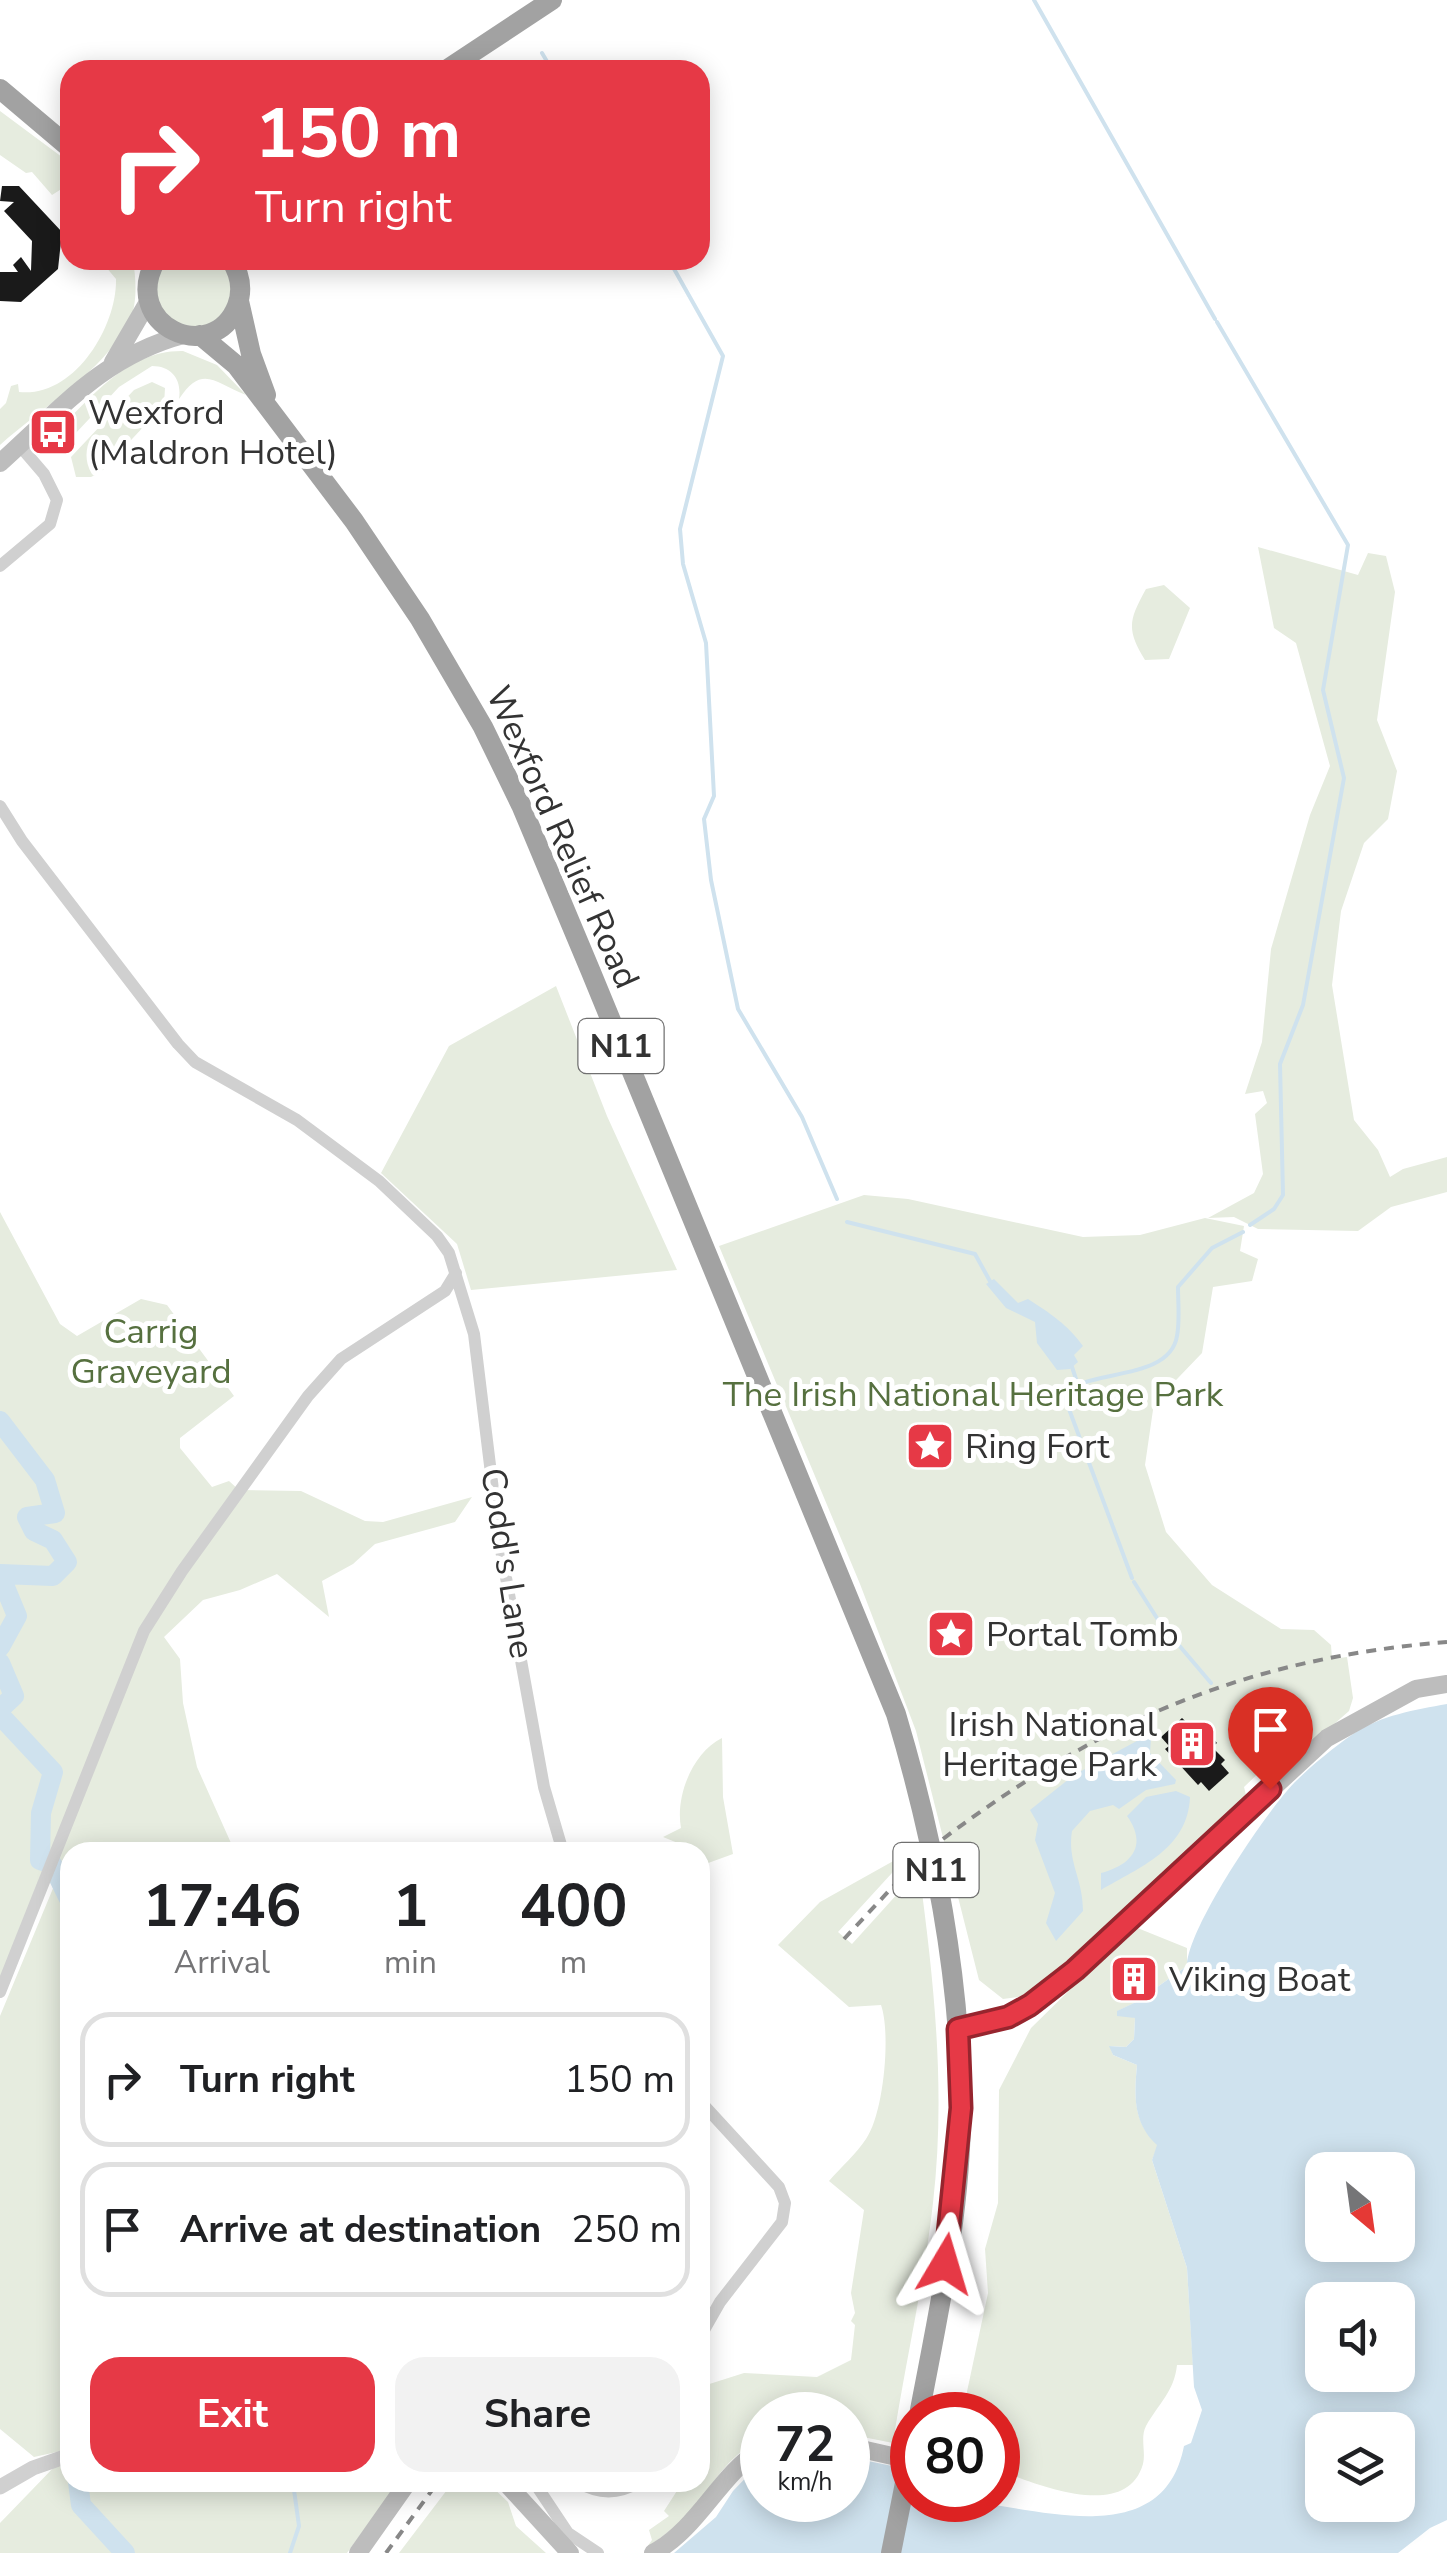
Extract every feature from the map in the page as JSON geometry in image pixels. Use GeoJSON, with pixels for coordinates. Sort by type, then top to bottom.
{"type":"FeatureCollection","features":[{"type":"Feature","properties":{"kind":"highway"},"geometry":{"type":"LineString","coordinates":[[461,60],[552,0]]}},
{"type":"Feature","properties":{"kind":"highway"},"geometry":{"type":"LineString","coordinates":[[0,89],[60,140]]}},
{"type":"Feature","properties":{"kind":"highway"},"geometry":{"type":"LineString","coordinates":[[148,302],[150,270]]}},
{"type":"Feature","properties":{"kind":"highway","name":"Wexford Relief Road"},"geometry":{"type":"LineString","coordinates":[[239,270],[239,301],[251,354],[274,416]]}},
{"type":"Feature","properties":{"kind":"highway"},"geometry":{"type":"LineString","coordinates":[[192,335],[225,324],[239,301]]}},
{"type":"Feature","properties":{"kind":"highway","name":"Wexford Relief Road"},"geometry":{"type":"LineString","coordinates":[[148,302],[160,322],[192,335],[236,365],[354,521],[420,619],[483,727],[535,838],[896,1714],[943,1900],[958,2029],[961,2108],[955,2186],[923,2392]]}},
{"type":"Feature","properties":{"kind":"highway"},"geometry":{"type":"LineString","coordinates":[[891,2553],[897,2522]]}},
{"type":"Feature","properties":{"kind":"main road"},"geometry":{"type":"LineString","coordinates":[[0,463],[112,362],[148,302]]}},
{"type":"Feature","properties":{"kind":"main road"},"geometry":{"type":"LineString","coordinates":[[112,362],[152,343],[192,335]]}},
{"type":"Feature","properties":{"kind":"main road"},"geometry":{"type":"LineString","coordinates":[[958,2029],[1008,2017],[1075,1970],[1327,1738],[1416,1689],[1447,1684]]}},
{"type":"Feature","properties":{"kind":"main road"},"geometry":{"type":"LineString","coordinates":[[653,2553],[690,2526],[740,2467]]}},
{"type":"Feature","properties":{"kind":"main road"},"geometry":{"type":"LineString","coordinates":[[358,2553],[401,2492]]}},
{"type":"Feature","properties":{"kind":"main road"},"geometry":{"type":"LineString","coordinates":[[514,2492],[570,2553]]}},
{"type":"Feature","properties":{"kind":"street"},"geometry":{"type":"LineString","coordinates":[[0,566],[50,524],[57,500],[44,474],[20,446]]}},
{"type":"Feature","properties":{"kind":"street","name":"Codd's Lane"},"geometry":{"type":"LineString","coordinates":[[0,806],[22,841],[195,1062],[297,1120],[378,1181],[437,1236],[456,1273],[474,1334],[499,1538],[541,1769],[560,1842]]}},
{"type":"Feature","properties":{"kind":"street"},"geometry":{"type":"LineString","coordinates":[[61,1842],[144,1631],[182,1571],[308,1396],[341,1359],[445,1291],[456,1273]]}},
{"type":"Feature","properties":{"kind":"street"},"geometry":{"type":"LineString","coordinates":[[0,1992],[60,1845]]}},
{"type":"Feature","properties":{"kind":"street"},"geometry":{"type":"LineString","coordinates":[[710,2112],[779,2188],[785,2203],[782,2222],[710,2320]]}},
{"type":"Feature","properties":{"kind":"street"},"geometry":{"type":"LineString","coordinates":[[0,2487],[60,2459]]}},
{"type":"Feature","properties":{"kind":"street"},"geometry":{"type":"LineString","coordinates":[[541,2492],[568,2533],[598,2553]]}},
{"type":"Feature","properties":{"kind":"green space"},"geometry":{"type":"Polygon","coordinates":[[[0,111],[60,156],[60,190],[52,195],[32,172],[26,173],[0,155],[0,111]]]}},
{"type":"Feature","properties":{"kind":"green space"},"geometry":{"type":"Polygon","coordinates":[[[108,270],[134,270],[132,315],[117,340],[87,374],[0,445],[0,409],[11,386],[18,384],[19,392],[39,391],[74,372],[88,356],[109,318],[116,279],[108,270]]]}},
{"type":"Feature","properties":{"kind":"green space"},"geometry":{"type":"Polygon","coordinates":[[[160,270],[228,270],[233,277],[229,310],[203,329],[170,321],[156,290],[160,270]]]}},
{"type":"Feature","properties":{"kind":"green space"},"geometry":{"type":"Polygon","coordinates":[[[183,351],[217,365],[246,395],[217,381],[202,379],[187,388],[179,399],[174,375],[165,368],[152,366],[119,387],[60,450],[51,455],[44,451],[49,439],[125,369],[162,353],[183,351]]]}},
{"type":"Feature","properties":{"kind":"green space"},"geometry":{"type":"Polygon","coordinates":[[[152,382],[165,388],[164,405],[101,472],[76,477],[71,457],[134,390],[152,382]]]}},
{"type":"Feature","properties":{"kind":"green space"},"geometry":{"type":"Polygon","coordinates":[[[1258,547],[1358,575],[1368,553],[1386,556],[1395,592],[1377,720],[1397,771],[1388,819],[1364,843],[1341,911],[1332,985],[1354,1120],[1378,1150],[1390,1177],[1403,1169],[1447,1157],[1447,1192],[1391,1207],[1358,1231],[1258,1229],[1234,1217],[1208,1218],[1254,1193],[1263,1174],[1255,1114],[1267,1103],[1263,1091],[1245,1094],[1262,1042],[1271,949],[1310,815],[1330,766],[1296,643],[1274,628],[1258,547]]]}},
{"type":"Feature","properties":{"kind":"green space"},"geometry":{"type":"Polygon","coordinates":[[[1164,585],[1190,608],[1169,659],[1145,660],[1132,632],[1133,617],[1146,589],[1164,585]]]}},
{"type":"Feature","properties":{"kind":"green space"},"geometry":{"type":"Polygon","coordinates":[[[556,986],[607,1116],[677,1270],[471,1290],[457,1244],[381,1173],[449,1046],[556,986]]]}},
{"type":"Feature","properties":{"kind":"green space","name":"The Irish National Heritage Park"},"geometry":{"type":"Polygon","coordinates":[[[864,1195],[908,1199],[1083,1237],[1140,1235],[1205,1218],[1244,1226],[1240,1251],[1258,1259],[1252,1281],[1213,1287],[1202,1353],[1154,1403],[1145,1465],[1166,1532],[1212,1585],[1281,1629],[1314,1630],[1331,1645],[1332,1659],[1347,1657],[1353,1698],[1349,1711],[1284,1768],[1267,1765],[1244,1787],[1247,1799],[1076,1954],[1090,1970],[1135,1927],[1187,1948],[1187,1966],[1118,2011],[1135,2018],[1134,2039],[1126,2047],[1110,2046],[1113,2055],[1137,2065],[1137,2108],[1144,2128],[1158,2145],[1152,2160],[1187,2268],[1193,2365],[1177,2365],[1169,2390],[1144,2430],[1143,2464],[1133,2482],[1118,2492],[1078,2494],[1020,2478],[1020,2392],[967,2392],[988,2293],[985,2249],[998,2203],[999,2090],[1031,2028],[1088,1972],[1074,1956],[1026,1996],[1003,1999],[979,1980],[916,1731],[860,1584],[719,1246],[864,1195]]]}},
{"type":"Feature","properties":{"kind":"green space","name":"Carrig Graveyard"},"geometry":{"type":"Polygon","coordinates":[[[0,1212],[60,1324],[77,1336],[141,1299],[167,1305],[234,1396],[180,1438],[180,1448],[212,1487],[229,1481],[239,1490],[301,1491],[365,1521],[383,1522],[472,1497],[455,1522],[375,1544],[353,1564],[322,1581],[329,1617],[277,1574],[203,1600],[164,1637],[180,1659],[183,1703],[197,1767],[231,1842],[60,1842],[60,1879],[53,1865],[0,1993],[0,1212]]]}},
{"type":"Feature","properties":{"kind":"green space"},"geometry":{"type":"Polygon","coordinates":[[[722,1738],[723,1797],[733,1854],[710,1862],[710,1842],[675,1842],[663,1837],[681,1828],[681,1802],[688,1776],[722,1738]]]}},
{"type":"Feature","properties":{"kind":"green space"},"geometry":{"type":"Polygon","coordinates":[[[913,1850],[838,1932],[852,1944],[919,1870],[938,2078],[933,2203],[902,2392],[890,2392],[890,2442],[870,2438],[870,2392],[740,2392],[740,2454],[710,2486],[710,2384],[744,2373],[817,2377],[851,2360],[855,2325],[851,2321],[855,2313],[851,2293],[864,2210],[829,2181],[862,2145],[872,2127],[884,2073],[884,2018],[881,2005],[849,2007],[778,1945],[820,1902],[913,1850]]]}},
{"type":"Feature","properties":{"kind":"green space"},"geometry":{"type":"Polygon","coordinates":[[[54,1886],[60,1895],[60,2451],[34,2457],[0,2429],[0,2016],[54,1886]]]}},
{"type":"Feature","properties":{"kind":"green space"},"geometry":{"type":"Polygon","coordinates":[[[60,2463],[60,2492],[391,2492],[347,2553],[0,2553],[0,2523],[60,2463]]]}},
{"type":"Feature","properties":{"kind":"green space"},"geometry":{"type":"Polygon","coordinates":[[[445,2492],[497,2492],[508,2502],[516,2526],[546,2553],[399,2553],[445,2492]]]}},
{"type":"Feature","properties":{"kind":"green space"},"geometry":{"type":"Polygon","coordinates":[[[676,2492],[706,2492],[691,2512],[647,2547],[652,2540],[649,2530],[669,2516],[664,2511],[676,2492]]]}},
{"type":"Feature","properties":{"kind":"water"},"geometry":{"type":"Polygon","coordinates":[[[994,1279],[1018,1303],[1028,1299],[1071,1331],[1083,1346],[1074,1355],[1078,1362],[1070,1369],[1057,1370],[1037,1343],[1035,1322],[1006,1308],[986,1284],[994,1279]]]}},
{"type":"Feature","properties":{"kind":"water"},"geometry":{"type":"Polygon","coordinates":[[[1447,1704],[1447,2520],[1398,2553],[674,2553],[716,2517],[740,2484],[740,2522],[870,2522],[870,2461],[890,2466],[890,2522],[1020,2522],[1020,2509],[1094,2516],[1125,2512],[1151,2501],[1172,2479],[1184,2446],[1191,2443],[1202,2410],[1194,2387],[1187,2268],[1152,2160],[1157,2145],[1139,2118],[1137,2065],[1113,2055],[1109,2046],[1126,2047],[1134,2039],[1135,2018],[1117,2016],[1117,2011],[1187,1966],[1190,1949],[1213,1899],[1281,1798],[1338,1745],[1375,1722],[1447,1704]]]}},
{"type":"Feature","properties":{"kind":"water"},"geometry":{"type":"Polygon","coordinates":[[[1146,1736],[1151,1738],[1150,1753],[1176,1780],[1175,1784],[1146,1790],[1119,1809],[1113,1805],[1090,1811],[1072,1831],[1083,1911],[1056,1941],[1046,1923],[1055,1893],[1035,1840],[1038,1824],[1030,1810],[1074,1775],[1146,1736]]]}},
{"type":"Feature","properties":{"kind":"water"},"geometry":{"type":"Polygon","coordinates":[[[1176,1791],[1190,1797],[1181,1830],[1146,1864],[1101,1890],[1101,1873],[1121,1865],[1134,1852],[1136,1836],[1127,1816],[1146,1797],[1176,1791]]]}},
{"type":"Feature","properties":{"kind":"building"},"geometry":{"type":"Polygon","coordinates":[[[2,186],[19,186],[60,230],[58,269],[21,302],[0,301],[0,272],[18,272],[13,265],[21,257],[31,271],[32,241],[4,211],[14,202],[0,201],[2,186]]]}},
{"type":"Feature","properties":{"kind":"building","name":"Irish National Heritage Park"},"geometry":{"type":"Polygon","coordinates":[[[1182,1718],[1204,1739],[1209,1734],[1217,1743],[1212,1747],[1225,1760],[1221,1764],[1229,1773],[1209,1791],[1201,1782],[1198,1785],[1165,1749],[1169,1746],[1161,1737],[1182,1718]]]}},
{"type":"Feature","properties":{"kind":"waterway"},"geometry":{"type":"LineString","coordinates":[[1034,0],[1215,319]]}},
{"type":"Feature","properties":{"kind":"waterway"},"geometry":{"type":"LineString","coordinates":[[542,53],[546,60]]}},
{"type":"Feature","properties":{"kind":"waterway"},"geometry":{"type":"LineString","coordinates":[[675,270],[723,356],[680,529],[683,564],[706,643],[714,796],[704,819],[711,880],[738,1009],[802,1117],[837,1199]]}},
{"type":"Feature","properties":{"kind":"waterway"},"geometry":{"type":"LineString","coordinates":[[1217,322],[1348,545],[1323,690],[1344,778],[1303,1005],[1280,1064],[1283,1195],[1274,1209],[1250,1225]]}},
{"type":"Feature","properties":{"kind":"waterway"},"geometry":{"type":"LineString","coordinates":[[847,1222],[975,1254],[991,1283]]}},
{"type":"Feature","properties":{"kind":"waterway"},"geometry":{"type":"LineString","coordinates":[[1083,1383],[1138,1370],[1164,1358],[1177,1336],[1178,1287],[1212,1248],[1243,1232]]}},
{"type":"Feature","properties":{"kind":"waterway"},"geometry":{"type":"LineString","coordinates":[[1072,1367],[1076,1379]]}},
{"type":"Feature","properties":{"kind":"waterway"},"geometry":{"type":"LineString","coordinates":[[1076,1385],[1063,1393],[1132,1578]]}},
{"type":"Feature","properties":{"kind":"waterway"},"geometry":{"type":"LineString","coordinates":[[0,1421],[45,1480],[55,1513],[27,1517],[34,1531],[53,1540],[67,1562],[53,1576],[0,1574]]}},
{"type":"Feature","properties":{"kind":"waterway"},"geometry":{"type":"LineString","coordinates":[[0,1575],[17,1616],[0,1647]]}},
{"type":"Feature","properties":{"kind":"waterway"},"geometry":{"type":"LineString","coordinates":[[1134,1582],[1162,1626]]}},
{"type":"Feature","properties":{"kind":"waterway"},"geometry":{"type":"LineString","coordinates":[[1166,1630],[1211,1683]]}},
{"type":"Feature","properties":{"kind":"waterway"},"geometry":{"type":"LineString","coordinates":[[0,1663],[14,1696],[0,1709]]}},
{"type":"Feature","properties":{"kind":"waterway"},"geometry":{"type":"LineString","coordinates":[[0,1715],[53,1772],[41,1813],[40,1860],[52,1864],[60,1880]]}},
{"type":"Feature","properties":{"kind":"waterway"},"geometry":{"type":"LineString","coordinates":[[79,2492],[81,2505],[125,2553]]}},
{"type":"Feature","properties":{"kind":"waterway"},"geometry":{"type":"LineString","coordinates":[[290,2553],[299,2526],[294,2492]]}},
{"type":"Feature","properties":{"kind":"railway"},"geometry":{"type":"LineString","coordinates":[[943,1839],[1061,1760],[1180,1702],[1307,1663],[1447,1642]]}},
{"type":"Feature","properties":{"kind":"railway"},"geometry":{"type":"LineString","coordinates":[[844,1939],[915,1863]]}},
{"type":"Feature","properties":{"kind":"railway"},"geometry":{"type":"LineString","coordinates":[[386,2553],[431,2492]]}},
{"type":"Feature","properties":{"kind":"place","name":"Wexford (Maldron Hotel)"},"geometry":{"type":"Point","coordinates":[53,432]}},
{"type":"Feature","properties":{"kind":"place","name":"Ring Fort"},"geometry":{"type":"Point","coordinates":[930,1446]}},
{"type":"Feature","properties":{"kind":"place","name":"Portal Tomb"},"geometry":{"type":"Point","coordinates":[951,1634]}},
{"type":"Feature","properties":{"kind":"place","name":"Irish National Heritage Park"},"geometry":{"type":"Point","coordinates":[1192,1744]}},
{"type":"Feature","properties":{"kind":"place","name":"Viking Boat"},"geometry":{"type":"Point","coordinates":[1134,1979]}},
{"type":"Feature","properties":{"kind":"route"},"geometry":{"type":"LineString","coordinates":[[945,2264],[961,2108],[958,2029],[1008,2017],[1030,2005],[1075,1970],[1270,1789]]}}]}
